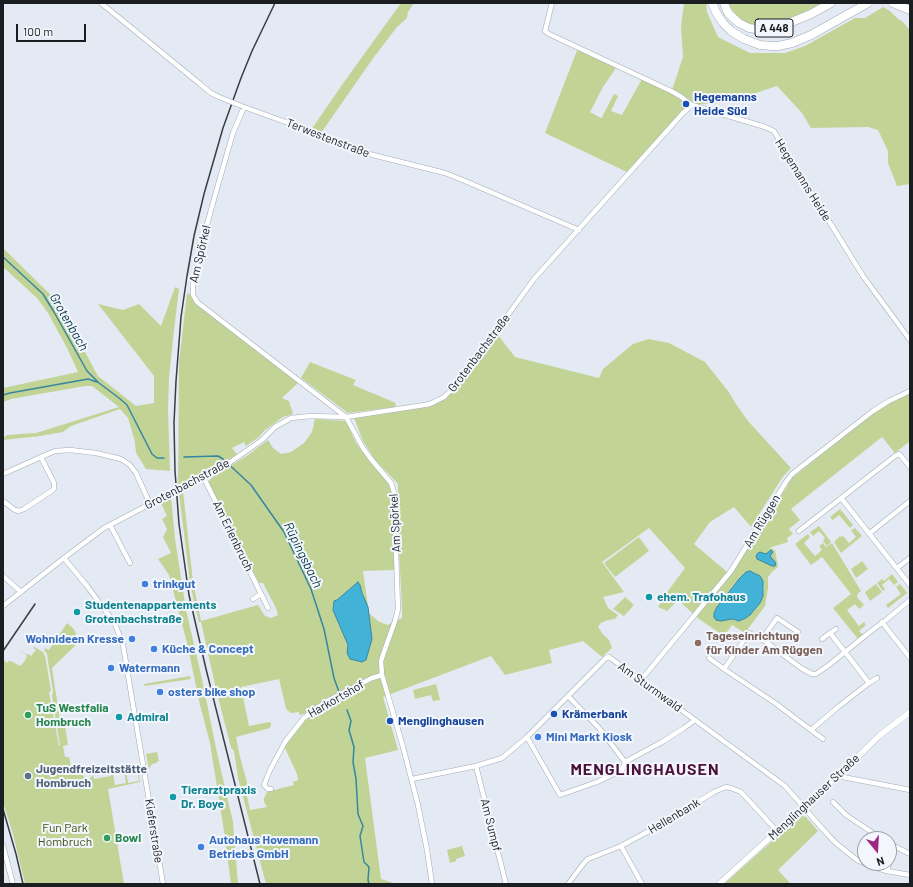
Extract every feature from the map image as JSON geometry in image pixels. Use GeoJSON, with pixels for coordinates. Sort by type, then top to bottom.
{"type":"FeatureCollection","features":[{"type":"Feature","properties":{"kind":"highway","name":"A 448"},"geometry":{"type":"LineString","coordinates":[[712,3],[717,14],[731,31],[744,40],[760,45],[772,46],[792,43],[811,35],[868,3]]}},
{"type":"Feature","properties":{"kind":"highway","name":"A 448"},"geometry":{"type":"LineString","coordinates":[[724,3],[728,13],[735,20],[743,26],[756,29],[770,28],[789,23],[811,14],[831,3]]}},
{"type":"Feature","properties":{"kind":"highway"},"geometry":{"type":"LineString","coordinates":[[896,4],[910,10]]}},
{"type":"Feature","properties":{"kind":"street","name":"Terwestenstraße"},"geometry":{"type":"LineString","coordinates":[[101,3],[194,79],[219,97],[372,155],[445,173],[579,230]]}},
{"type":"Feature","properties":{"kind":"street","name":"Hegemanns Heide"},"geometry":{"type":"LineString","coordinates":[[552,3],[545,31],[549,34],[671,91],[692,105],[774,131],[863,276],[910,340]]}},
{"type":"Feature","properties":{"kind":"street","name":"Grotenbachstraße"},"geometry":{"type":"LineString","coordinates":[[3,606],[110,524],[219,470],[262,440],[275,427],[291,418],[312,416],[346,417],[430,404],[444,397],[456,385],[481,352],[534,278],[579,230],[683,113],[692,105]]}},
{"type":"Feature","properties":{"kind":"street","name":"Am Spörkel"},"geometry":{"type":"LineString","coordinates":[[244,107],[233,133],[209,219],[193,285],[193,295],[197,302],[205,310],[346,417],[363,448],[391,483],[394,492],[398,609],[381,662],[382,675],[412,779],[427,850],[432,884]]}},
{"type":"Feature","properties":{"kind":"street","name":"Am Rüggen"},"geometry":{"type":"LineString","coordinates":[[641,680],[731,571],[792,474],[873,411],[910,391]]}},
{"type":"Feature","properties":{"kind":"street"},"geometry":{"type":"LineString","coordinates":[[3,474],[55,451],[70,450],[96,453],[124,460],[130,465],[150,504]]}},
{"type":"Feature","properties":{"kind":"street"},"geometry":{"type":"LineString","coordinates":[[799,531],[895,456],[899,454],[910,467]]}},
{"type":"Feature","properties":{"kind":"street"},"geometry":{"type":"LineString","coordinates":[[3,501],[15,510],[19,511],[53,490],[54,483],[41,456]]}},
{"type":"Feature","properties":{"kind":"street","name":"Am Erlenbruch"},"geometry":{"type":"LineString","coordinates":[[204,478],[268,608]]}},
{"type":"Feature","properties":{"kind":"street"},"geometry":{"type":"LineString","coordinates":[[841,498],[910,585]]}},
{"type":"Feature","properties":{"kind":"street"},"geometry":{"type":"LineString","coordinates":[[870,533],[910,501]]}},
{"type":"Feature","properties":{"kind":"street"},"geometry":{"type":"LineString","coordinates":[[110,524],[130,563]]}},
{"type":"Feature","properties":{"kind":"street","name":"Kieferstraße"},"geometry":{"type":"LineString","coordinates":[[64,558],[115,624],[123,646],[163,884]]}},
{"type":"Feature","properties":{"kind":"street"},"geometry":{"type":"LineString","coordinates":[[897,568],[910,558]]}},
{"type":"Feature","properties":{"kind":"street"},"geometry":{"type":"LineString","coordinates":[[3,576],[21,592]]}},
{"type":"Feature","properties":{"kind":"street"},"geometry":{"type":"LineString","coordinates":[[253,599],[261,594]]}},
{"type":"Feature","properties":{"kind":"street"},"geometry":{"type":"LineString","coordinates":[[724,669],[749,633],[762,639],[801,668],[814,674],[818,673],[910,600]]}},
{"type":"Feature","properties":{"kind":"street"},"geometry":{"type":"LineString","coordinates":[[762,639],[777,618],[798,632]]}},
{"type":"Feature","properties":{"kind":"street"},"geometry":{"type":"LineString","coordinates":[[882,622],[910,658]]}},
{"type":"Feature","properties":{"kind":"street"},"geometry":{"type":"LineString","coordinates":[[822,639],[836,628]]}},
{"type":"Feature","properties":{"kind":"street"},"geometry":{"type":"LineString","coordinates":[[830,633],[869,683]]}},
{"type":"Feature","properties":{"kind":"street","name":"Am Sturmwald"},"geometry":{"type":"LineString","coordinates":[[412,779],[476,766],[502,758],[527,737],[606,658],[609,657],[785,786],[828,835],[857,860]]}},
{"type":"Feature","properties":{"kind":"street"},"geometry":{"type":"LineString","coordinates":[[709,658],[812,730],[823,740]]}},
{"type":"Feature","properties":{"kind":"street","name":"Harkortshof"},"geometry":{"type":"LineString","coordinates":[[271,789],[264,785],[270,770],[285,742],[304,719],[315,709],[327,702],[372,678],[382,675]]}},
{"type":"Feature","properties":{"kind":"street"},"geometry":{"type":"LineString","coordinates":[[812,730],[838,707],[877,678]]}},
{"type":"Feature","properties":{"kind":"street"},"geometry":{"type":"LineString","coordinates":[[568,696],[599,728],[625,762]]}},
{"type":"Feature","properties":{"kind":"street","name":"Menglinghauser Straße"},"geometry":{"type":"LineString","coordinates":[[719,884],[840,774],[879,736],[910,712]]}},
{"type":"Feature","properties":{"kind":"street"},"geometry":{"type":"LineString","coordinates":[[527,737],[560,795],[597,782],[622,770],[625,762],[662,742],[695,720]]}},
{"type":"Feature","properties":{"kind":"street","name":"Am Sumpf"},"geometry":{"type":"LineString","coordinates":[[476,766],[506,884]]}},
{"type":"Feature","properties":{"kind":"street"},"geometry":{"type":"LineString","coordinates":[[840,774],[843,777],[910,790]]}},
{"type":"Feature","properties":{"kind":"street","name":"Hellenbank"},"geometry":{"type":"LineString","coordinates":[[568,884],[588,859],[621,846],[671,819],[714,792],[726,787],[741,792],[777,831]]}},
{"type":"Feature","properties":{"kind":"street"},"geometry":{"type":"LineString","coordinates":[[834,802],[846,815],[870,831]]}},
{"type":"Feature","properties":{"kind":"street"},"geometry":{"type":"LineString","coordinates":[[3,846],[13,884]]}},
{"type":"Feature","properties":{"kind":"street"},"geometry":{"type":"LineString","coordinates":[[621,846],[642,884]]}},
{"type":"Feature","properties":{"kind":"street"},"geometry":{"type":"LineString","coordinates":[[897,848],[910,854]]}},
{"type":"Feature","properties":{"kind":"street","name":"Am Sturmwald"},"geometry":{"type":"LineString","coordinates":[[887,871],[910,875]]}},
{"type":"Feature","properties":{"kind":"green space"},"geometry":{"type":"Polygon","coordinates":[[[401,3],[414,3],[408,12],[407,18],[397,27],[374,57],[321,133],[311,130],[344,82],[401,3]]]}},
{"type":"Feature","properties":{"kind":"green space"},"geometry":{"type":"Polygon","coordinates":[[[684,3],[706,3],[707,12],[718,37],[750,53],[785,53],[805,46],[855,18],[865,18],[883,7],[890,11],[910,30],[910,184],[897,186],[888,163],[888,151],[878,130],[868,127],[811,128],[802,113],[777,86],[728,102],[692,105],[629,173],[545,133],[578,48],[618,65],[603,87],[590,112],[601,119],[614,94],[618,96],[611,111],[622,115],[643,77],[672,90],[683,57],[681,26],[684,3]]]}},
{"type":"Feature","properties":{"kind":"green space"},"geometry":{"type":"Polygon","coordinates":[[[729,3],[822,3],[789,20],[762,26],[752,25],[743,21],[736,15],[729,3]]]}},
{"type":"Feature","properties":{"kind":"green space"},"geometry":{"type":"Polygon","coordinates":[[[3,248],[57,301],[98,376],[136,406],[154,403],[154,376],[98,304],[123,310],[139,304],[161,326],[175,287],[179,289],[169,378],[168,409],[170,471],[146,469],[136,453],[135,442],[128,418],[120,409],[71,426],[63,432],[3,440],[3,438],[7,435],[36,433],[119,407],[92,386],[11,399],[3,402],[3,388],[78,372],[48,313],[37,298],[3,267],[3,248]]]}},
{"type":"Feature","properties":{"kind":"green space"},"geometry":{"type":"Polygon","coordinates":[[[187,293],[191,295],[196,304],[298,383],[282,398],[289,401],[293,414],[283,417],[246,446],[244,442],[232,448],[237,454],[215,469],[178,485],[179,363],[187,293]]]}},
{"type":"Feature","properties":{"kind":"green space"},"geometry":{"type":"Polygon","coordinates":[[[498,335],[515,357],[599,378],[603,369],[633,344],[649,339],[669,343],[705,362],[728,391],[748,421],[791,468],[782,478],[751,527],[734,507],[710,522],[694,544],[726,571],[732,574],[792,478],[873,413],[910,393],[910,441],[895,453],[882,437],[791,509],[800,520],[789,529],[793,534],[787,538],[788,542],[769,548],[775,550],[778,567],[768,577],[765,606],[745,633],[732,625],[724,636],[699,619],[678,600],[667,611],[658,607],[685,568],[649,528],[602,562],[624,592],[603,597],[608,608],[618,615],[615,619],[601,623],[598,627],[609,640],[612,648],[602,657],[583,641],[549,650],[552,663],[505,675],[491,656],[383,697],[398,750],[365,758],[381,879],[397,884],[266,884],[238,778],[234,751],[231,748],[201,622],[199,622],[195,607],[190,582],[179,493],[183,491],[193,582],[201,621],[258,605],[265,616],[271,618],[278,615],[263,583],[259,583],[208,483],[212,477],[248,455],[268,440],[273,448],[281,454],[291,452],[304,443],[312,432],[315,419],[346,421],[356,443],[370,462],[388,482],[391,491],[395,570],[363,571],[369,613],[378,621],[387,625],[402,618],[398,533],[398,484],[375,460],[363,441],[354,418],[429,407],[446,399],[498,335]],[[751,571],[746,572],[734,584],[717,607],[714,617],[721,621],[732,619],[736,621],[747,618],[753,612],[760,603],[763,596],[764,587],[760,576],[751,571]],[[358,582],[334,601],[333,610],[348,645],[347,653],[350,659],[362,662],[366,660],[372,639],[368,607],[358,582]],[[279,679],[241,687],[249,726],[269,722],[271,723],[270,728],[236,737],[247,782],[247,796],[250,810],[267,807],[264,802],[264,798],[267,792],[294,785],[293,782],[298,780],[297,774],[284,746],[304,720],[327,704],[326,700],[312,710],[299,715],[299,712],[291,713],[287,710],[279,679]]]}},
{"type":"Feature","properties":{"kind":"green space"},"geometry":{"type":"Polygon","coordinates":[[[310,362],[356,380],[353,385],[396,403],[395,407],[348,413],[301,378],[310,362]]]}},
{"type":"Feature","properties":{"kind":"green space"},"geometry":{"type":"Polygon","coordinates":[[[171,496],[175,539],[186,610],[233,822],[238,884],[231,884],[210,743],[200,705],[187,643],[169,575],[158,559],[171,553],[163,537],[167,529],[162,519],[167,516],[160,501],[171,496]]]}},
{"type":"Feature","properties":{"kind":"green space"},"geometry":{"type":"Polygon","coordinates":[[[840,509],[853,525],[850,528],[839,515],[833,520],[830,517],[840,509]]]}},
{"type":"Feature","properties":{"kind":"green space"},"geometry":{"type":"Polygon","coordinates":[[[819,526],[831,542],[827,546],[823,541],[825,538],[819,531],[813,536],[810,532],[819,526]]]}},
{"type":"Feature","properties":{"kind":"green space"},"geometry":{"type":"Polygon","coordinates":[[[855,528],[862,536],[841,553],[834,542],[840,536],[843,536],[849,543],[856,537],[851,530],[855,528]]]}},
{"type":"Feature","properties":{"kind":"green space"},"geometry":{"type":"Polygon","coordinates":[[[808,534],[810,537],[804,543],[815,556],[822,550],[819,546],[823,543],[826,547],[832,543],[861,591],[858,593],[857,597],[864,605],[859,609],[855,604],[847,610],[859,626],[864,622],[866,625],[859,631],[863,635],[858,639],[833,608],[851,594],[822,557],[811,565],[795,544],[808,534]]]}},
{"type":"Feature","properties":{"kind":"green space"},"geometry":{"type":"Polygon","coordinates":[[[639,537],[649,551],[615,577],[604,563],[639,537]]]}},
{"type":"Feature","properties":{"kind":"green space"},"geometry":{"type":"Polygon","coordinates":[[[862,561],[868,569],[856,578],[851,569],[862,561]]]}},
{"type":"Feature","properties":{"kind":"green space"},"geometry":{"type":"Polygon","coordinates":[[[892,574],[898,582],[894,585],[889,579],[882,585],[885,589],[883,591],[877,583],[882,579],[884,581],[892,574]]]}},
{"type":"Feature","properties":{"kind":"green space"},"geometry":{"type":"Polygon","coordinates":[[[876,584],[882,592],[870,601],[865,592],[876,584]]]}},
{"type":"Feature","properties":{"kind":"green space"},"geometry":{"type":"Polygon","coordinates":[[[900,584],[907,593],[888,608],[886,605],[901,594],[896,587],[900,584]]]}},
{"type":"Feature","properties":{"kind":"green space"},"geometry":{"type":"Polygon","coordinates":[[[625,597],[634,605],[624,616],[613,609],[625,597]]]}},
{"type":"Feature","properties":{"kind":"green space","name":"Fun Park Hombruch"},"geometry":{"type":"Polygon","coordinates":[[[67,623],[74,629],[79,642],[52,668],[61,726],[65,726],[68,745],[63,746],[65,757],[69,757],[71,767],[89,780],[93,775],[94,779],[111,776],[111,772],[116,771],[113,773],[115,785],[126,783],[124,771],[121,772],[121,770],[129,769],[126,771],[128,783],[139,781],[137,769],[134,769],[138,767],[140,782],[108,789],[124,884],[25,884],[13,834],[3,802],[3,661],[7,663],[11,661],[20,666],[27,656],[19,649],[31,656],[36,650],[33,648],[34,647],[43,652],[47,667],[51,691],[49,692],[60,746],[47,654],[44,650],[45,648],[49,650],[67,623]]]}},
{"type":"Feature","properties":{"kind":"green space"},"geometry":{"type":"Polygon","coordinates":[[[190,676],[191,679],[145,686],[144,684],[190,676]]]}},
{"type":"Feature","properties":{"kind":"green space"},"geometry":{"type":"Polygon","coordinates":[[[436,684],[440,700],[433,701],[431,695],[415,699],[413,690],[436,684]]]}},
{"type":"Feature","properties":{"kind":"green space"},"geometry":{"type":"Polygon","coordinates":[[[157,752],[159,761],[152,764],[149,769],[146,754],[157,752]]]}},
{"type":"Feature","properties":{"kind":"green space"},"geometry":{"type":"Polygon","coordinates":[[[800,816],[806,817],[818,831],[778,870],[791,884],[724,884],[800,816]]]}},
{"type":"Feature","properties":{"kind":"green space"},"geometry":{"type":"Polygon","coordinates":[[[462,846],[465,856],[450,863],[447,850],[462,846]]]}},
{"type":"Feature","properties":{"kind":"water"},"geometry":{"type":"Polygon","coordinates":[[[771,550],[773,552],[770,556],[776,563],[775,566],[757,559],[756,556],[758,553],[760,552],[766,554],[771,550]]]}},
{"type":"Feature","properties":{"kind":"water"},"geometry":{"type":"Polygon","coordinates":[[[750,571],[760,576],[763,581],[763,596],[760,603],[750,615],[739,621],[732,619],[721,621],[716,620],[714,613],[717,607],[739,579],[746,572],[750,571]]]}},
{"type":"Feature","properties":{"kind":"water"},"geometry":{"type":"Polygon","coordinates":[[[358,582],[368,607],[372,639],[366,660],[362,662],[350,659],[347,653],[348,645],[333,610],[334,601],[358,582]]]}},
{"type":"Feature","properties":{"kind":"waterway","name":"Grotenbach"},"geometry":{"type":"LineString","coordinates":[[3,257],[43,294],[87,371],[99,383],[127,405],[152,454],[157,458],[164,458]]}},
{"type":"Feature","properties":{"kind":"waterway"},"geometry":{"type":"LineString","coordinates":[[3,395],[88,379],[97,382]]}},
{"type":"Feature","properties":{"kind":"waterway","name":"Rüpingsbach"},"geometry":{"type":"LineString","coordinates":[[184,457],[218,456],[223,459],[251,485],[284,532],[311,589],[324,629],[334,678],[339,692]]}},
{"type":"Feature","properties":{"kind":"waterway","name":"Rüpingsbach"},"geometry":{"type":"LineString","coordinates":[[347,710],[351,721],[349,730],[354,747],[353,762],[356,779],[358,814],[363,826],[360,836],[364,862],[369,867],[369,884]]}},
{"type":"Feature","properties":{"kind":"railway"},"geometry":{"type":"LineString","coordinates":[[260,884],[189,595],[179,524],[175,471],[174,423],[181,317],[194,236],[204,194],[223,128],[241,78],[275,3]]}},
{"type":"Feature","properties":{"kind":"railway"},"geometry":{"type":"LineString","coordinates":[[3,651],[35,604]]}},
{"type":"Feature","properties":{"kind":"railway"},"geometry":{"type":"LineString","coordinates":[[3,809],[23,884]]}},
{"type":"Feature","properties":{"kind":"place","name":"Hegemanns Heide Süd"},"geometry":{"type":"Point","coordinates":[686,104]}},
{"type":"Feature","properties":{"kind":"place","name":"trinkgut"},"geometry":{"type":"Point","coordinates":[145,584]}},
{"type":"Feature","properties":{"kind":"place","name":"ehem. Trafohaus"},"geometry":{"type":"Point","coordinates":[649,597]}},
{"type":"Feature","properties":{"kind":"place","name":"Studentenappartements Grotenbachstraße"},"geometry":{"type":"Point","coordinates":[77,612]}},
{"type":"Feature","properties":{"kind":"place","name":"Wohnideen Kresse"},"geometry":{"type":"Point","coordinates":[132,639]}},
{"type":"Feature","properties":{"kind":"place","name":"Tageseinrichtung für Kinder Am Rüggen"},"geometry":{"type":"Point","coordinates":[698,643]}},
{"type":"Feature","properties":{"kind":"place","name":"Küche & Concept"},"geometry":{"type":"Point","coordinates":[154,649]}},
{"type":"Feature","properties":{"kind":"place","name":"Watermann"},"geometry":{"type":"Point","coordinates":[111,668]}},
{"type":"Feature","properties":{"kind":"place","name":"osters bike shop"},"geometry":{"type":"Point","coordinates":[160,692]}},
{"type":"Feature","properties":{"kind":"place","name":"Krämerbank"},"geometry":{"type":"Point","coordinates":[554,714]}},
{"type":"Feature","properties":{"kind":"place","name":"TuS Westfalia Hombruch"},"geometry":{"type":"Point","coordinates":[28,715]}},
{"type":"Feature","properties":{"kind":"place","name":"Admiral"},"geometry":{"type":"Point","coordinates":[119,717]}},
{"type":"Feature","properties":{"kind":"place","name":"Menglinghausen"},"geometry":{"type":"Point","coordinates":[390,721]}},
{"type":"Feature","properties":{"kind":"place","name":"Mini Markt Kiosk"},"geometry":{"type":"Point","coordinates":[538,737]}},
{"type":"Feature","properties":{"kind":"place","name":"Jugendfreizeitstätte Hombruch"},"geometry":{"type":"Point","coordinates":[28,776]}},
{"type":"Feature","properties":{"kind":"place","name":"Tierarztpraxis Dr. Boye"},"geometry":{"type":"Point","coordinates":[173,797]}},
{"type":"Feature","properties":{"kind":"place","name":"Bowl"},"geometry":{"type":"Point","coordinates":[107,838]}},
{"type":"Feature","properties":{"kind":"place","name":"Autohaus Hovemann Betriebs GmbH"},"geometry":{"type":"Point","coordinates":[201,847]}},
{"type":"Feature","properties":{"kind":"district","name":"MENGLINGHAUSEN"},"geometry":{"type":"Point","coordinates":[645,770]}}]}
